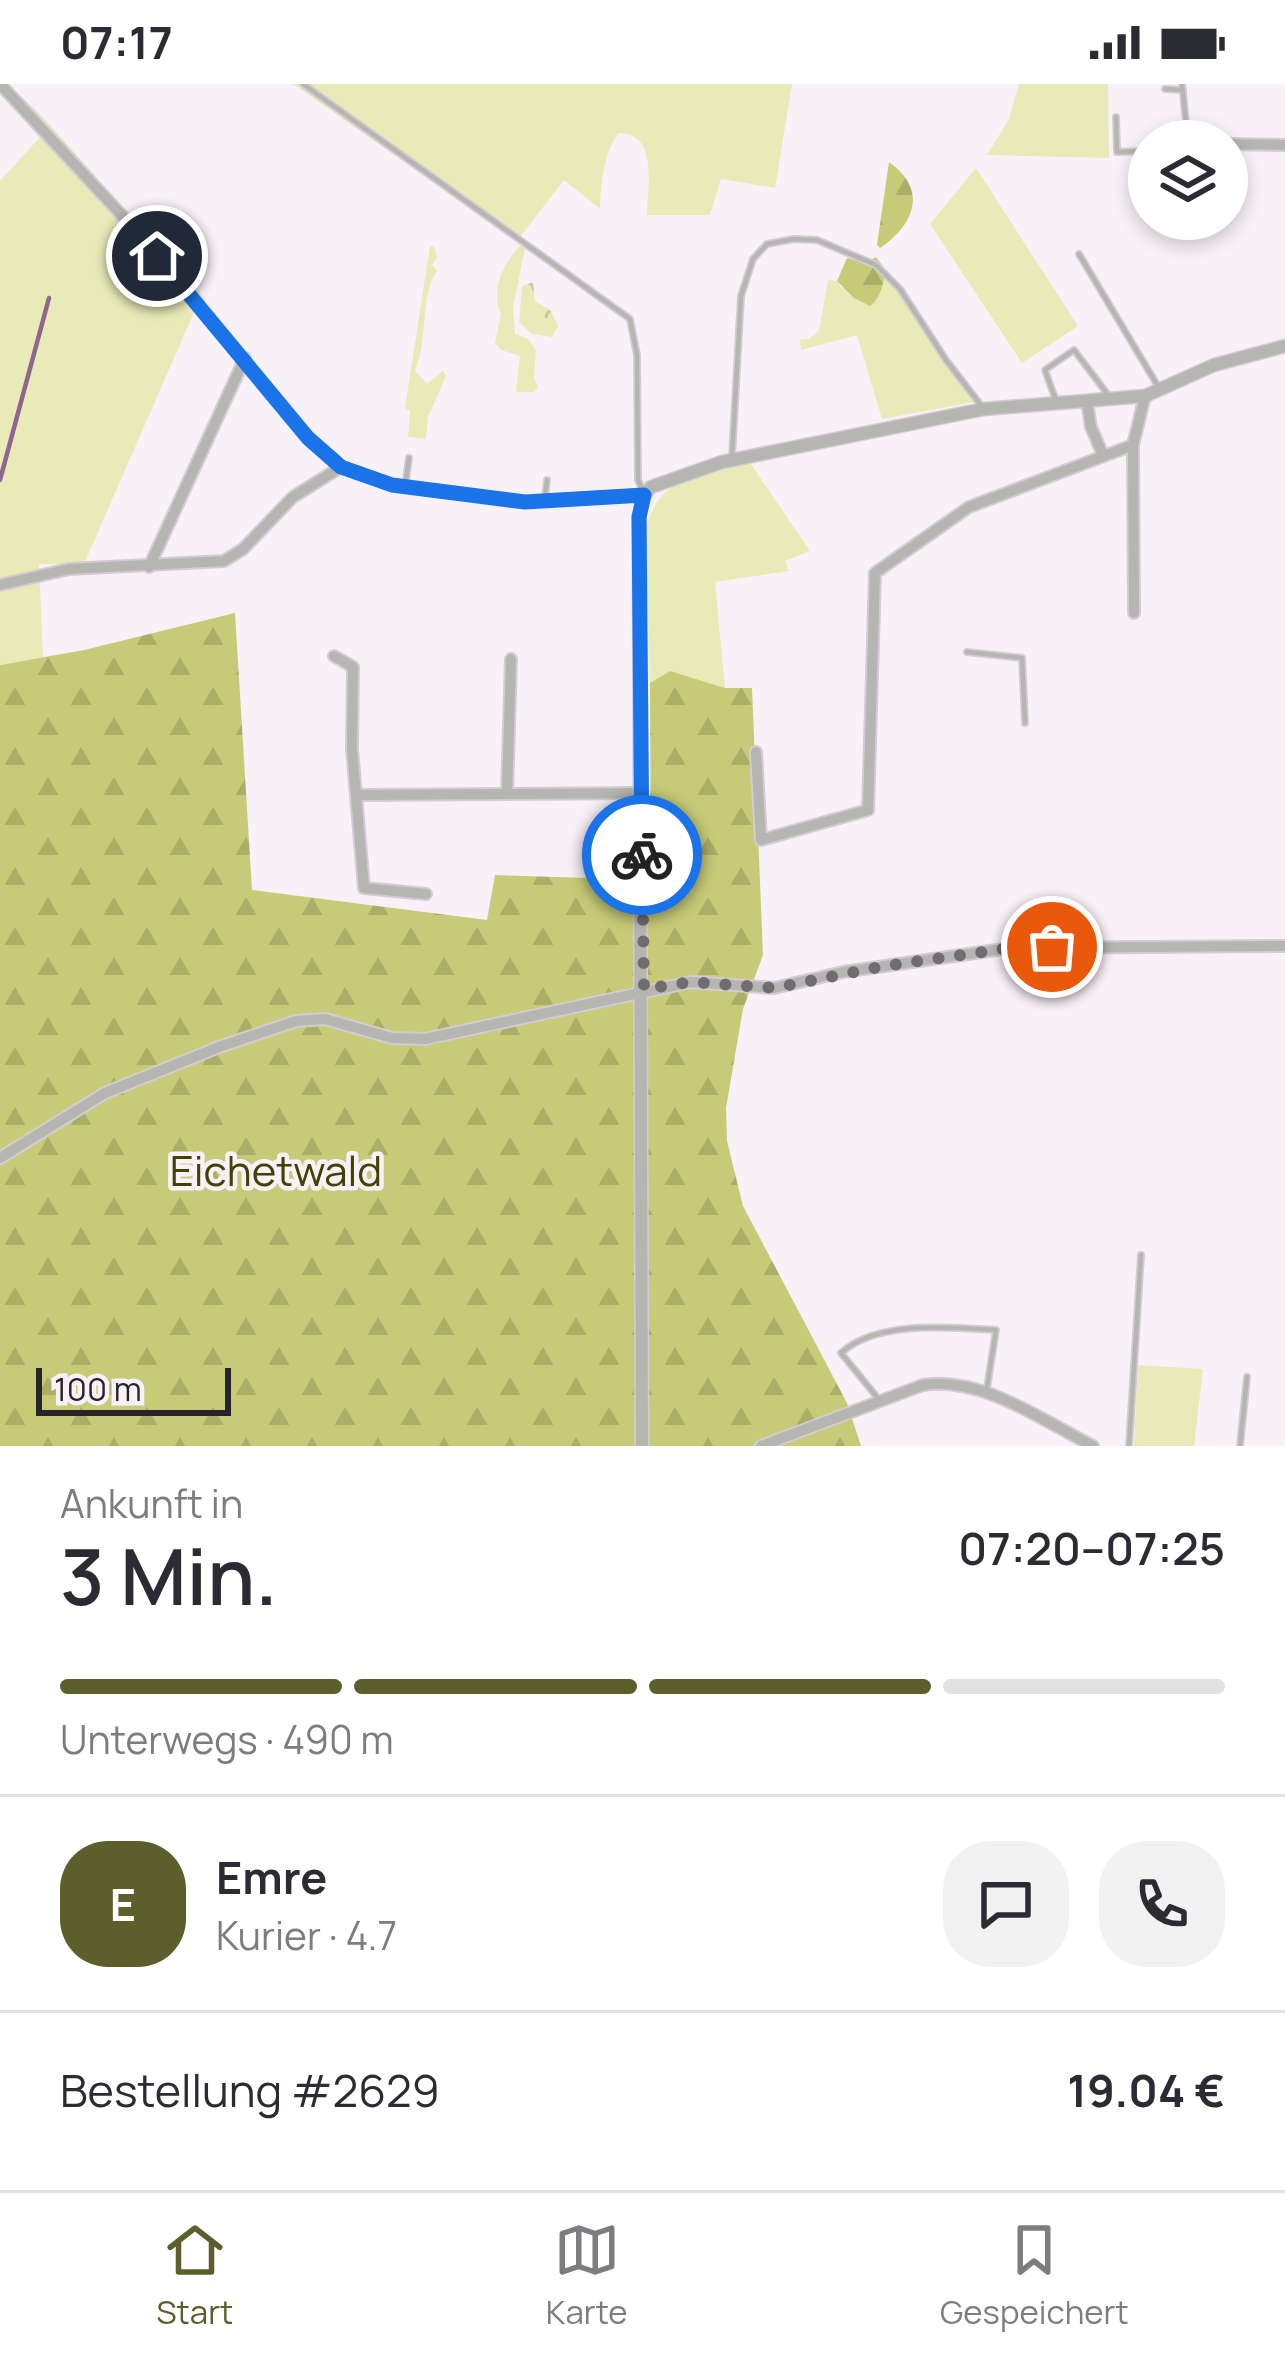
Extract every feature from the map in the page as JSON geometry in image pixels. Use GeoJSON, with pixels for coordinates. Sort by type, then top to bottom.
{"type":"FeatureCollection","features":[{"type":"Feature","properties":{"kind":"street"},"geometry":{"type":"LineString","coordinates":[[0,84],[128,222],[308,438],[341,467],[374,482],[544,502],[644,495],[661,482],[732,459],[984,409],[1145,396],[1214,365],[1285,346]]}},
{"type":"Feature","properties":{"kind":"street"},"geometry":{"type":"LineString","coordinates":[[1248,144],[1285,145]]}},
{"type":"Feature","properties":{"kind":"street"},"geometry":{"type":"LineString","coordinates":[[149,567],[244,358]]}},
{"type":"Feature","properties":{"kind":"street"},"geometry":{"type":"LineString","coordinates":[[1134,613],[1133,445],[1145,396]]}},
{"type":"Feature","properties":{"kind":"street"},"geometry":{"type":"LineString","coordinates":[[1088,402],[1091,427],[1103,455]]}},
{"type":"Feature","properties":{"kind":"street"},"geometry":{"type":"LineString","coordinates":[[756,752],[761,839],[868,810],[875,573],[969,507],[1133,445]]}},
{"type":"Feature","properties":{"kind":"street"},"geometry":{"type":"LineString","coordinates":[[0,585],[69,569],[224,562],[293,497],[341,467]]}},
{"type":"Feature","properties":{"kind":"street"},"geometry":{"type":"LineString","coordinates":[[642,1446],[639,517],[644,495]]}},
{"type":"Feature","properties":{"kind":"street"},"geometry":{"type":"LineString","coordinates":[[334,656],[353,667],[352,749],[364,888],[426,894]]}},
{"type":"Feature","properties":{"kind":"street"},"geometry":{"type":"LineString","coordinates":[[507,793],[511,659]]}},
{"type":"Feature","properties":{"kind":"street"},"geometry":{"type":"LineString","coordinates":[[358,795],[641,793]]}},
{"type":"Feature","properties":{"kind":"street"},"geometry":{"type":"LineString","coordinates":[[0,1158],[105,1093],[296,1021],[325,1019],[392,1038],[425,1039],[691,982],[774,988],[844,972],[1010,948],[1285,946]]}},
{"type":"Feature","properties":{"kind":"street"},"geometry":{"type":"LineString","coordinates":[[761,1446],[946,1381],[986,1393],[1094,1446]]}},
{"type":"Feature","properties":{"kind":"lane"},"geometry":{"type":"LineString","coordinates":[[303,84],[630,319],[637,355],[638,480],[644,495]]}},
{"type":"Feature","properties":{"kind":"lane"},"geometry":{"type":"LineString","coordinates":[[1165,89],[1183,87],[1186,120]]}},
{"type":"Feature","properties":{"kind":"lane"},"geometry":{"type":"LineString","coordinates":[[1117,117],[1117,152],[1128,152]]}},
{"type":"Feature","properties":{"kind":"lane"},"geometry":{"type":"LineString","coordinates":[[732,459],[741,296],[758,250],[778,242],[817,240],[876,265],[900,289],[984,409]]}},
{"type":"Feature","properties":{"kind":"lane"},"geometry":{"type":"LineString","coordinates":[[1079,254],[1161,391]]}},
{"type":"Feature","properties":{"kind":"lane"},"geometry":{"type":"LineString","coordinates":[[1056,404],[1046,370],[1074,350],[1112,400]]}},
{"type":"Feature","properties":{"kind":"lane"},"geometry":{"type":"LineString","coordinates":[[405,487],[409,458]]}},
{"type":"Feature","properties":{"kind":"lane"},"geometry":{"type":"LineString","coordinates":[[544,502],[547,480]]}},
{"type":"Feature","properties":{"kind":"lane"},"geometry":{"type":"LineString","coordinates":[[967,652],[1022,658],[1025,723]]}},
{"type":"Feature","properties":{"kind":"lane"},"geometry":{"type":"LineString","coordinates":[[1129,1446],[1141,1255]]}},
{"type":"Feature","properties":{"kind":"lane"},"geometry":{"type":"LineString","coordinates":[[881,1401],[841,1353],[854,1341],[925,1326],[996,1330],[986,1393]]}},
{"type":"Feature","properties":{"kind":"lane"},"geometry":{"type":"LineString","coordinates":[[1240,1446],[1247,1377]]}},
{"type":"Feature","properties":{"kind":"green space"},"geometry":{"type":"Polygon","coordinates":[[[0,84],[8,84],[40,114],[206,300],[195,310],[84,564],[39,564],[43,657],[0,665],[0,181],[41,136],[0,95],[0,84]]]}},
{"type":"Feature","properties":{"kind":"green space"},"geometry":{"type":"Polygon","coordinates":[[[293,84],[792,84],[775,188],[721,179],[710,215],[647,215],[645,152],[632,135],[619,133],[606,159],[600,209],[564,180],[517,241],[293,84]]]}},
{"type":"Feature","properties":{"kind":"green space"},"geometry":{"type":"Polygon","coordinates":[[[1019,84],[1108,84],[1109,158],[987,155],[1009,119],[1019,84]]]}},
{"type":"Feature","properties":{"kind":"green space"},"geometry":{"type":"Polygon","coordinates":[[[889,162],[909,184],[912,206],[902,228],[880,248],[877,245],[889,162]]]}},
{"type":"Feature","properties":{"kind":"green space"},"geometry":{"type":"Polygon","coordinates":[[[976,168],[1078,326],[1022,363],[930,224],[976,168]]]}},
{"type":"Feature","properties":{"kind":"green space"},"geometry":{"type":"Polygon","coordinates":[[[521,245],[525,248],[513,308],[515,334],[528,339],[536,350],[538,387],[534,392],[516,392],[520,356],[495,343],[501,314],[500,277],[521,245]]]}},
{"type":"Feature","properties":{"kind":"green space"},"geometry":{"type":"Polygon","coordinates":[[[430,246],[434,246],[437,258],[432,265],[437,271],[428,293],[415,371],[427,384],[443,371],[446,376],[428,417],[426,439],[408,437],[410,411],[405,408],[430,246]]]}},
{"type":"Feature","properties":{"kind":"green space"},"geometry":{"type":"Polygon","coordinates":[[[876,257],[885,274],[870,306],[837,281],[847,258],[865,263],[876,257]]]}},
{"type":"Feature","properties":{"kind":"green space"},"geometry":{"type":"Polygon","coordinates":[[[884,276],[974,402],[882,419],[857,335],[801,350],[800,340],[819,331],[828,280],[841,287],[882,287],[884,276]]]}},
{"type":"Feature","properties":{"kind":"green space"},"geometry":{"type":"Polygon","coordinates":[[[533,282],[535,301],[551,311],[558,326],[552,337],[532,334],[519,322],[522,286],[533,282]]]}},
{"type":"Feature","properties":{"kind":"green space"},"geometry":{"type":"Polygon","coordinates":[[[748,460],[810,551],[785,561],[789,571],[715,582],[725,688],[670,671],[650,683],[645,532],[651,513],[683,481],[748,460]]]}},
{"type":"Feature","properties":{"kind":"green space","name":"Eichetwald"},"geometry":{"type":"Polygon","coordinates":[[[235,613],[252,890],[487,920],[495,875],[651,880],[650,683],[670,671],[725,688],[752,688],[763,955],[743,1009],[726,1108],[727,1141],[743,1206],[847,1403],[861,1446],[0,1446],[0,665],[235,613]]]}},
{"type":"Feature","properties":{"kind":"green space"},"geometry":{"type":"Polygon","coordinates":[[[1138,1365],[1203,1369],[1194,1446],[1134,1446],[1138,1365]]]}},
{"type":"Feature","properties":{"kind":"waterway"},"geometry":{"type":"LineString","coordinates":[[0,480],[49,298]]}},
{"type":"Feature","properties":{"kind":"way so far"},"geometry":{"type":"LineString","coordinates":[[642,855],[644,989],[691,982],[774,988],[844,972],[1010,948],[1052,947]]}},
{"type":"Feature","properties":{"kind":"route"},"geometry":{"type":"LineString","coordinates":[[157,256],[308,438],[341,467],[374,482],[525,502],[644,495],[639,517],[642,855]]}}]}
